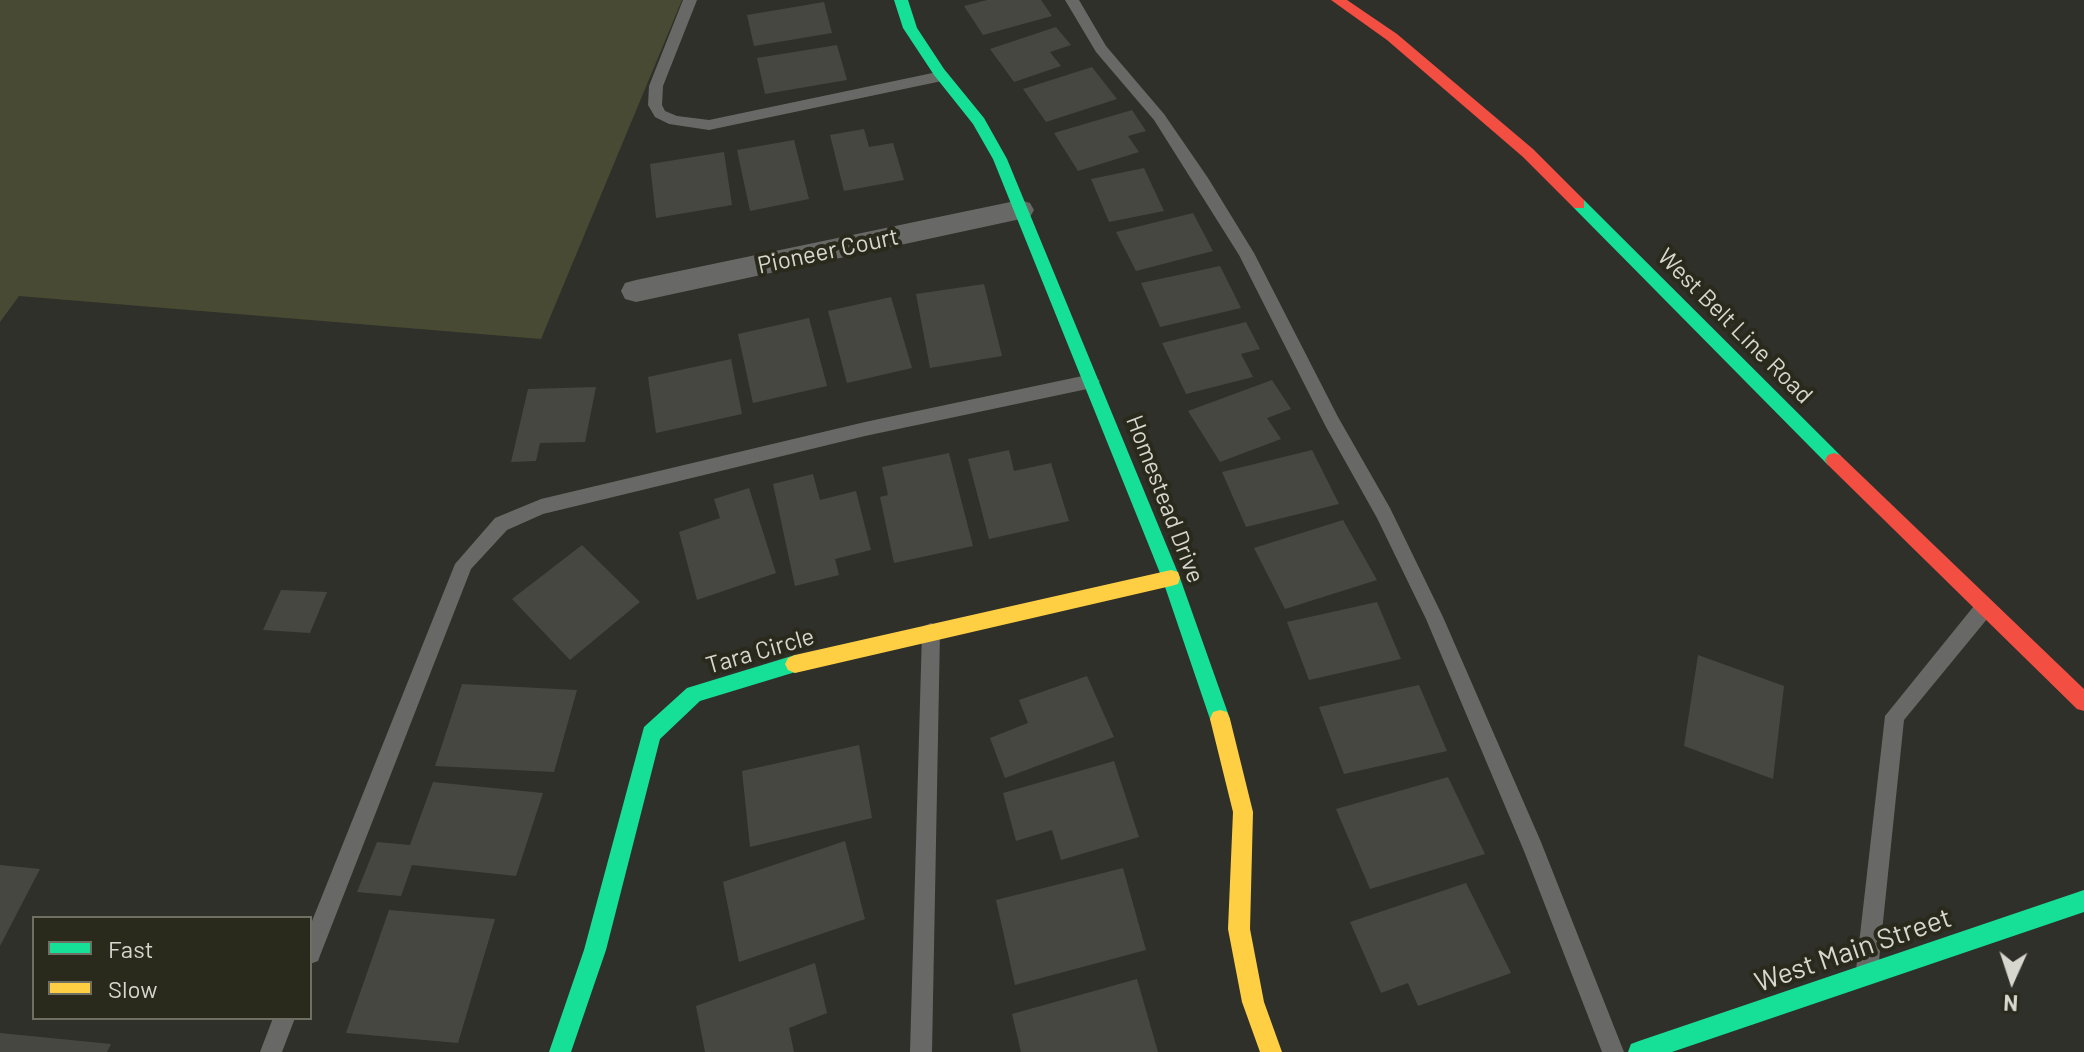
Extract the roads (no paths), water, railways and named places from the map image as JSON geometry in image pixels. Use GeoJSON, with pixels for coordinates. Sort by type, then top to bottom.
{"type":"FeatureCollection","features":[{"type":"Feature","properties":{"kind":"street","name":"Homestead Drive"},"geometry":{"type":"LineString","coordinates":[[901,0],[910,28],[942,76],[979,121],[1000,159],[1171,578],[1221,722],[1243,812],[1239,929],[1253,1002],[1271,1052]]}},
{"type":"Feature","properties":{"kind":"street","name":"West Belt Line Road"},"geometry":{"type":"LineString","coordinates":[[1338,0],[1392,37],[1528,153],[2084,702]]}},
{"type":"Feature","properties":{"kind":"street","name":"Pioneer Court"},"geometry":{"type":"LineString","coordinates":[[636,291],[1020,210]]}},
{"type":"Feature","properties":{"kind":"street","name":"Tara Circle"},"geometry":{"type":"LineString","coordinates":[[560,1052],[595,950],[651,734],[694,694],[768,670],[1171,578]]}},
{"type":"Feature","properties":{"kind":"street","name":"West Main Street"},"geometry":{"type":"LineString","coordinates":[[1639,1052],[2084,901]]}},
{"type":"Feature","properties":{"kind":"lane"},"geometry":{"type":"LineString","coordinates":[[690,0],[656,86],[655,105],[660,114],[674,121],[709,125],[942,76]]}},
{"type":"Feature","properties":{"kind":"lane"},"geometry":{"type":"LineString","coordinates":[[1072,0],[1101,49],[1159,117],[1203,182],[1246,253],[1332,422],[1384,513],[1434,617],[1534,849],[1613,1052]]}},
{"type":"Feature","properties":{"kind":"lane"},"geometry":{"type":"LineString","coordinates":[[312,948],[464,564],[501,524],[541,507],[850,432],[1092,381]]}},
{"type":"Feature","properties":{"kind":"lane"},"geometry":{"type":"LineString","coordinates":[[1867,975],[1895,716],[1985,607]]}},
{"type":"Feature","properties":{"kind":"lane"},"geometry":{"type":"LineString","coordinates":[[921,1052],[931,632]]}},
{"type":"Feature","properties":{"kind":"lane"},"geometry":{"type":"LineString","coordinates":[[271,1052],[283,1020]]}}]}
